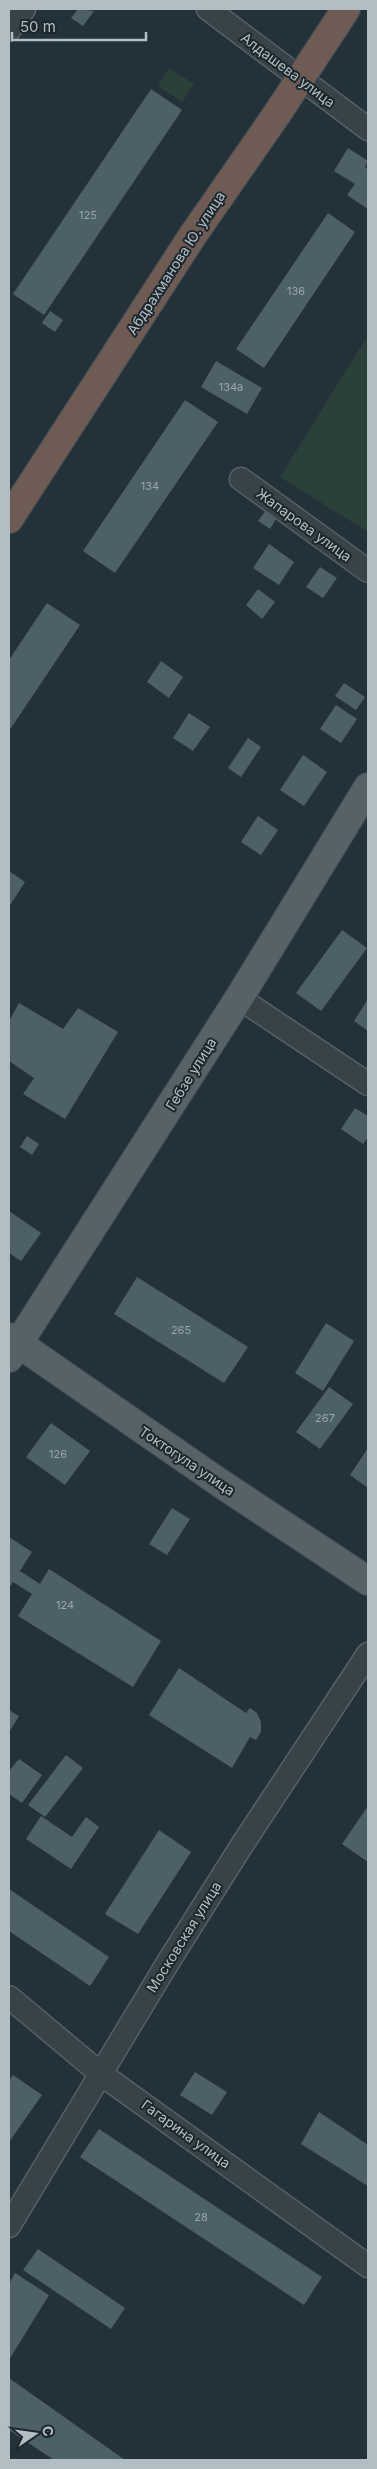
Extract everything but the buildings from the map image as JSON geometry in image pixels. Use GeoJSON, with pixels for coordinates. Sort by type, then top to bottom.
{"type":"FeatureCollection","features":[{"type":"Feature","properties":{"kind":"highway","name":"Абдрахманова Ю. улица"},"geometry":{"type":"LineString","coordinates":[[9,519],[193,235],[277,114],[346,9]]}},
{"type":"Feature","properties":{"kind":"main road","name":"Гебзе улица"},"geometry":{"type":"LineString","coordinates":[[12,1346],[239,998],[368,788]]}},
{"type":"Feature","properties":{"kind":"main road","name":"Токтогула улица"},"geometry":{"type":"LineString","coordinates":[[12,1346],[368,1581]]}},
{"type":"Feature","properties":{"kind":"street"},"geometry":{"type":"LineString","coordinates":[[9,30],[24,9]]}},
{"type":"Feature","properties":{"kind":"street","name":"Алдашева улица"},"geometry":{"type":"LineString","coordinates":[[208,9],[368,129]]}},
{"type":"Feature","properties":{"kind":"street","name":"Жапарова улица"},"geometry":{"type":"LineString","coordinates":[[240,479],[368,571]]}},
{"type":"Feature","properties":{"kind":"street"},"geometry":{"type":"LineString","coordinates":[[239,998],[368,1084]]}},
{"type":"Feature","properties":{"kind":"street","name":"Московская улица"},"geometry":{"type":"LineString","coordinates":[[9,2226],[242,1845],[368,1654]]}},
{"type":"Feature","properties":{"kind":"street","name":"Гагарина улица"},"geometry":{"type":"LineString","coordinates":[[9,1996],[101,2074],[368,2266]]}},
{"type":"Feature","properties":{"kind":"green space"},"geometry":{"type":"Polygon","coordinates":[[[169,68],[194,84],[182,102],[158,86],[169,68]]]}},
{"type":"Feature","properties":{"kind":"green space"},"geometry":{"type":"Polygon","coordinates":[[[368,335],[368,532],[280,477],[368,335]]]}}]}
